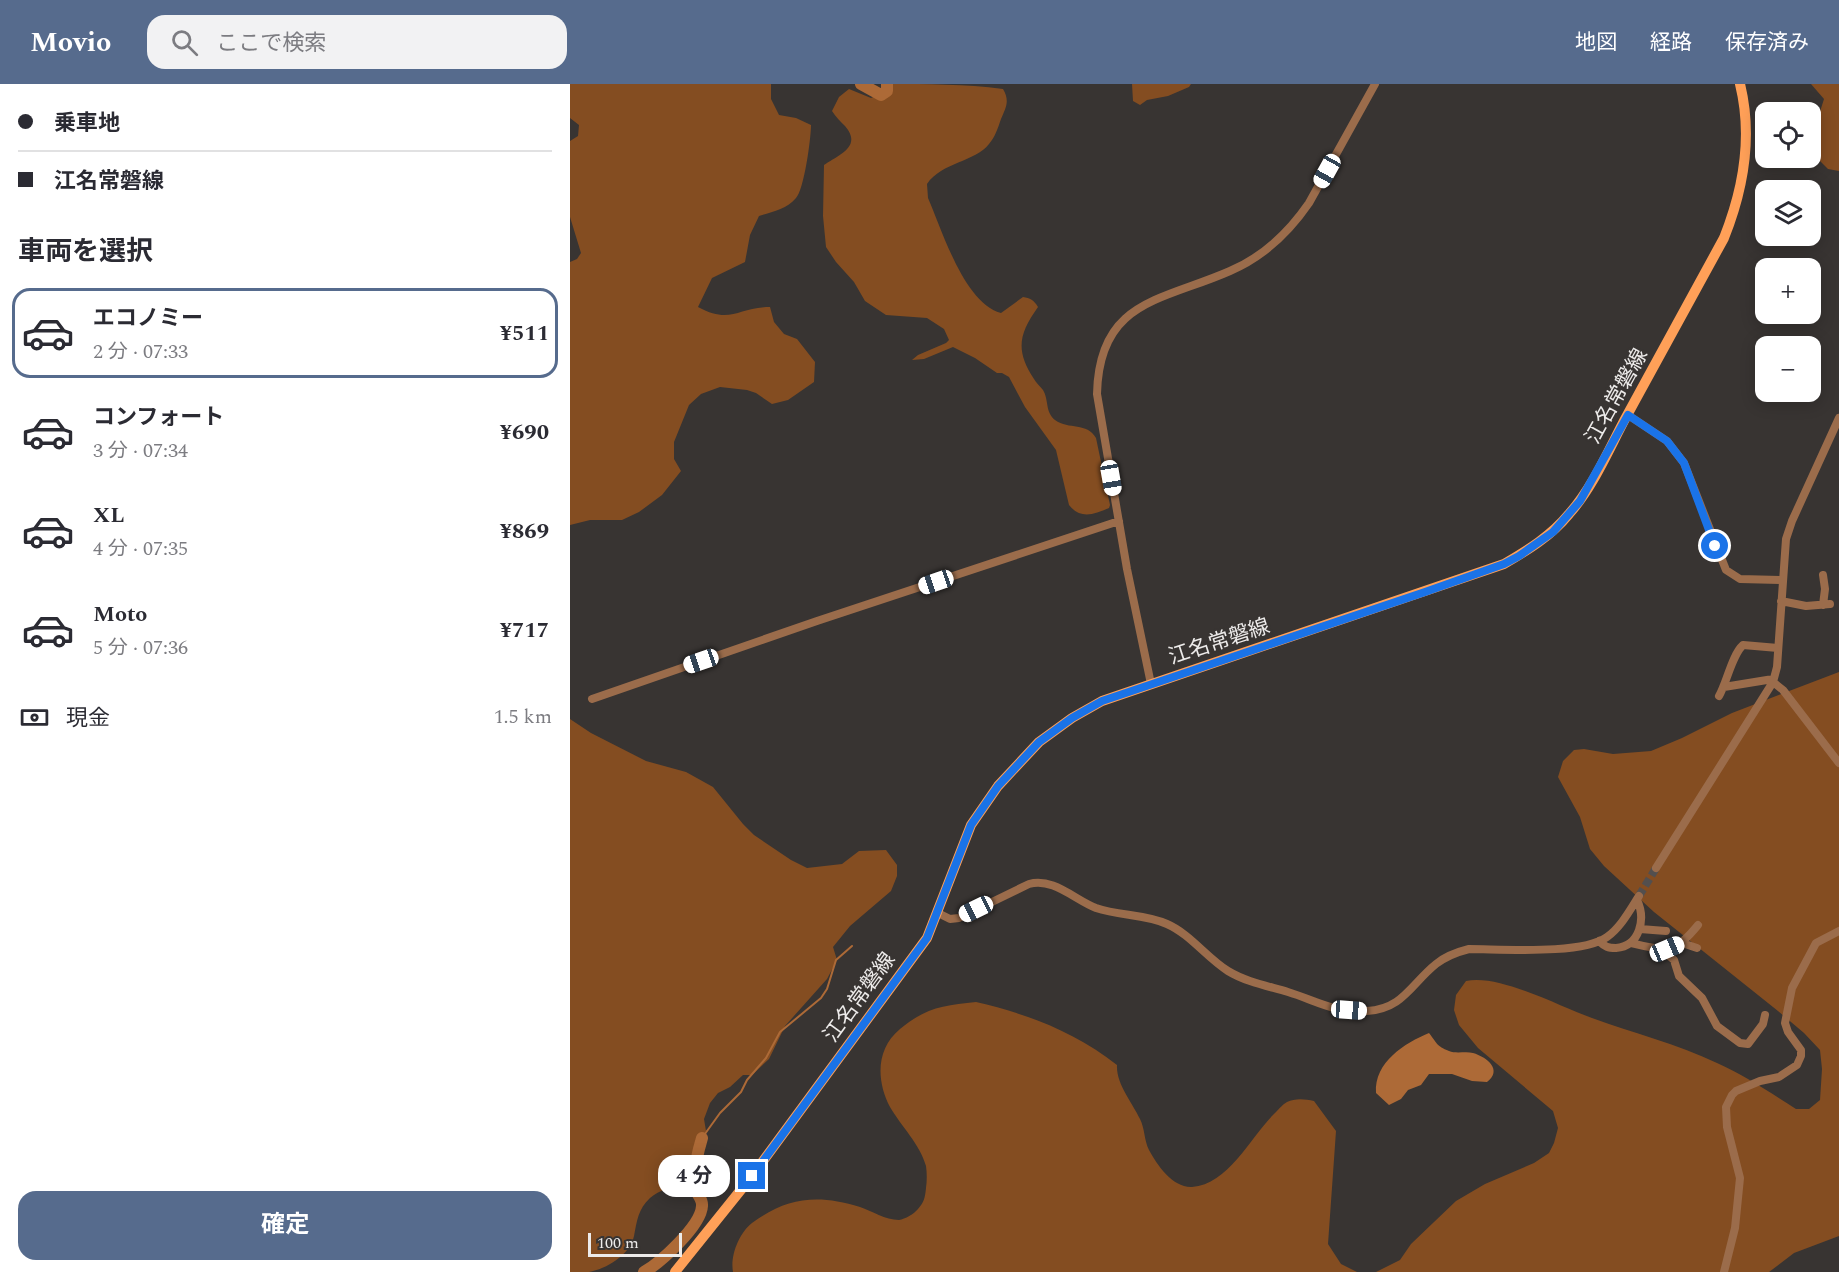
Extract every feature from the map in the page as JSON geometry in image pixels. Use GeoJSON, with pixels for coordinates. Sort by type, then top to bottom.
{"type":"FeatureCollection","features":[{"type":"Feature","properties":{"kind":"main road","name":"江名常磐線"},"geometry":{"type":"LineString","coordinates":[[675,1272],[752,1176],[927,938],[971,825],[998,786],[1039,742],[1072,718],[1102,701],[1504,564],[1553,532],[1580,501],[1724,238],[1734,215],[1748,138],[1744,98],[1740,84]]}},
{"type":"Feature","properties":{"kind":"street"},"geometry":{"type":"LineString","coordinates":[[1151,684],[1097,394],[1099,364],[1108,340],[1124,318],[1142,306],[1231,271],[1280,239],[1298,220],[1309,203],[1375,84]]}},
{"type":"Feature","properties":{"kind":"street"},"geometry":{"type":"LineString","coordinates":[[1628,415],[1667,441],[1684,463],[1726,570],[1735,578],[1740,579],[1783,580]]}},
{"type":"Feature","properties":{"kind":"street"},"geometry":{"type":"LineString","coordinates":[[1656,868],[1773,680],[1778,648],[1784,553],[1792,521],[1839,418]]}},
{"type":"Feature","properties":{"kind":"street"},"geometry":{"type":"LineString","coordinates":[[591,699],[1119,521]]}},
{"type":"Feature","properties":{"kind":"street"},"geometry":{"type":"LineString","coordinates":[[1782,601],[1806,606],[1827,604],[1823,575]]}},
{"type":"Feature","properties":{"kind":"street"},"geometry":{"type":"LineString","coordinates":[[1719,696],[1739,649],[1743,645],[1778,648]]}},
{"type":"Feature","properties":{"kind":"street"},"geometry":{"type":"LineString","coordinates":[[1724,687],[1773,680]]}},
{"type":"Feature","properties":{"kind":"street"},"geometry":{"type":"LineString","coordinates":[[1773,680],[1839,763]]}},
{"type":"Feature","properties":{"kind":"street"},"geometry":{"type":"LineString","coordinates":[[938,913],[950,919],[959,918],[1029,884],[1041,883],[1061,889],[1095,908],[1118,915],[1166,923],[1226,970],[1240,977],[1301,996],[1333,1009],[1365,1011],[1382,1009],[1396,1002],[1406,995],[1435,965],[1459,951],[1559,948],[1599,941],[1616,929],[1638,898],[1641,916],[1640,929],[1631,943],[1626,946],[1608,948],[1599,941]]}},
{"type":"Feature","properties":{"kind":"street"},"geometry":{"type":"LineString","coordinates":[[1662,950],[1682,943],[1698,925]]}},
{"type":"Feature","properties":{"kind":"street"},"geometry":{"type":"LineString","coordinates":[[1640,929],[1666,931]]}},
{"type":"Feature","properties":{"kind":"street"},"geometry":{"type":"LineString","coordinates":[[1724,1272],[1735,1228],[1740,1178],[1726,1127],[1726,1107],[1736,1091],[1760,1081],[1779,1077],[1797,1065],[1801,1050],[1799,1044],[1788,1032],[1785,1023],[1792,988],[1815,943],[1839,931]]}},
{"type":"Feature","properties":{"kind":"street"},"geometry":{"type":"LineString","coordinates":[[1631,943],[1662,950],[1674,960],[1679,976],[1702,998],[1717,1026],[1740,1042],[1751,1046],[1763,1024],[1765,1015]]}},
{"type":"Feature","properties":{"kind":"street"},"geometry":{"type":"LineString","coordinates":[[1682,943],[1697,948]]}},
{"type":"Feature","properties":{"kind":"shaded area"},"geometry":{"type":"Polygon","coordinates":[[[570,84],[771,84],[771,99],[779,115],[796,118],[811,125],[804,175],[796,198],[784,207],[759,216],[750,235],[745,262],[712,278],[698,307],[719,315],[727,315],[770,307],[774,322],[784,334],[797,339],[815,362],[814,382],[788,400],[772,404],[747,390],[720,387],[701,394],[689,405],[674,442],[674,459],[681,471],[662,495],[639,512],[622,520],[590,520],[570,525],[570,262],[577,259],[581,253],[570,217],[570,141],[578,136],[579,125],[570,118],[570,84]]]}},
{"type":"Feature","properties":{"kind":"shaded area"},"geometry":{"type":"Polygon","coordinates":[[[889,84],[960,85],[1003,89],[1006,104],[991,141],[976,155],[950,166],[933,177],[927,184],[928,198],[947,246],[965,281],[976,295],[988,306],[1001,313],[1023,297],[1032,300],[1038,307],[1023,334],[1024,359],[1028,369],[1043,390],[1052,417],[1060,423],[1088,430],[1096,438],[1109,508],[1082,514],[1069,505],[1056,450],[1025,407],[1009,377],[997,373],[953,347],[924,359],[912,360],[946,343],[949,340],[944,329],[927,318],[886,315],[865,301],[854,282],[826,247],[823,216],[824,165],[842,154],[850,145],[851,140],[850,133],[832,111],[839,97],[849,89],[871,98],[885,92],[889,84]]]}},
{"type":"Feature","properties":{"kind":"shaded area"},"geometry":{"type":"Polygon","coordinates":[[[1132,84],[1191,84],[1168,96],[1147,100],[1140,105],[1133,101],[1132,84]]]}},
{"type":"Feature","properties":{"kind":"shaded area"},"geometry":{"type":"Polygon","coordinates":[[[1811,84],[1839,84],[1839,171],[1828,169],[1821,162],[1821,108],[1824,99],[1811,84]]]}},
{"type":"Feature","properties":{"kind":"shaded area"},"geometry":{"type":"Polygon","coordinates":[[[1839,672],[1839,1236],[1794,1253],[1769,1272],[1376,1272],[1400,1260],[1411,1244],[1456,1201],[1485,1184],[1534,1163],[1549,1153],[1554,1143],[1558,1128],[1553,1111],[1478,1048],[1459,1025],[1454,1010],[1456,995],[1466,981],[1480,980],[1512,986],[1592,1018],[1686,1050],[1737,1073],[1796,1109],[1809,1109],[1820,1100],[1822,1069],[1820,1050],[1778,1011],[1654,912],[1604,866],[1590,849],[1580,817],[1558,777],[1563,761],[1574,750],[1584,749],[1613,754],[1651,751],[1732,713],[1839,672]]]}},
{"type":"Feature","properties":{"kind":"shaded area"},"geometry":{"type":"Polygon","coordinates":[[[570,719],[591,733],[646,761],[686,772],[713,787],[754,835],[807,868],[842,864],[859,851],[886,850],[897,865],[897,876],[891,891],[850,926],[833,947],[837,960],[827,979],[785,1026],[769,1059],[752,1075],[743,1075],[730,1087],[718,1093],[710,1103],[704,1119],[706,1131],[692,1155],[684,1182],[650,1198],[640,1211],[632,1243],[628,1249],[610,1264],[589,1272],[570,1272],[570,719]]]}},
{"type":"Feature","properties":{"kind":"shaded area"},"geometry":{"type":"Polygon","coordinates":[[[976,1002],[1014,1012],[1068,1034],[1117,1065],[1119,1079],[1142,1123],[1149,1150],[1166,1174],[1178,1184],[1192,1187],[1206,1184],[1218,1177],[1229,1168],[1267,1121],[1286,1103],[1297,1099],[1314,1101],[1336,1131],[1328,1244],[1341,1264],[1357,1272],[733,1272],[734,1252],[747,1227],[765,1214],[790,1203],[803,1200],[830,1200],[860,1207],[894,1220],[904,1219],[918,1209],[925,1195],[926,1166],[919,1150],[885,1097],[881,1076],[883,1055],[892,1037],[918,1016],[944,1006],[976,1002]]]}},
{"type":"Feature","properties":{"kind":"shaded area"},"geometry":{"type":"Polygon","coordinates":[[[1429,1033],[1437,1044],[1445,1049],[1452,1052],[1473,1053],[1488,1061],[1494,1073],[1492,1077],[1487,1082],[1472,1081],[1452,1074],[1429,1074],[1421,1085],[1408,1090],[1401,1099],[1389,1105],[1376,1093],[1380,1072],[1401,1048],[1429,1033]]]}},
{"type":"Feature","properties":{"kind":"waterway"},"geometry":{"type":"LineString","coordinates":[[861,84],[881,95],[887,91],[887,84]]}},
{"type":"Feature","properties":{"kind":"waterway"},"geometry":{"type":"LineString","coordinates":[[702,1138],[720,1113],[741,1092],[747,1080],[766,1058],[780,1032],[821,998],[827,989],[836,960],[852,946]]}},
{"type":"Feature","properties":{"kind":"waterway"},"geometry":{"type":"LineString","coordinates":[[644,1272],[679,1243],[700,1214],[702,1203],[694,1181],[702,1138]]}},
{"type":"Feature","properties":{"kind":"tunnel"},"geometry":{"type":"LineString","coordinates":[[1639,896],[1656,868]]}},
{"type":"Feature","properties":{"kind":"route"},"geometry":{"type":"LineString","coordinates":[[752,1176],[927,938],[971,825],[998,786],[1039,742],[1072,718],[1102,701],[1504,564],[1535,546],[1553,532],[1580,501],[1628,415],[1659,434],[1674,448],[1684,463],[1715,546]]}}]}
